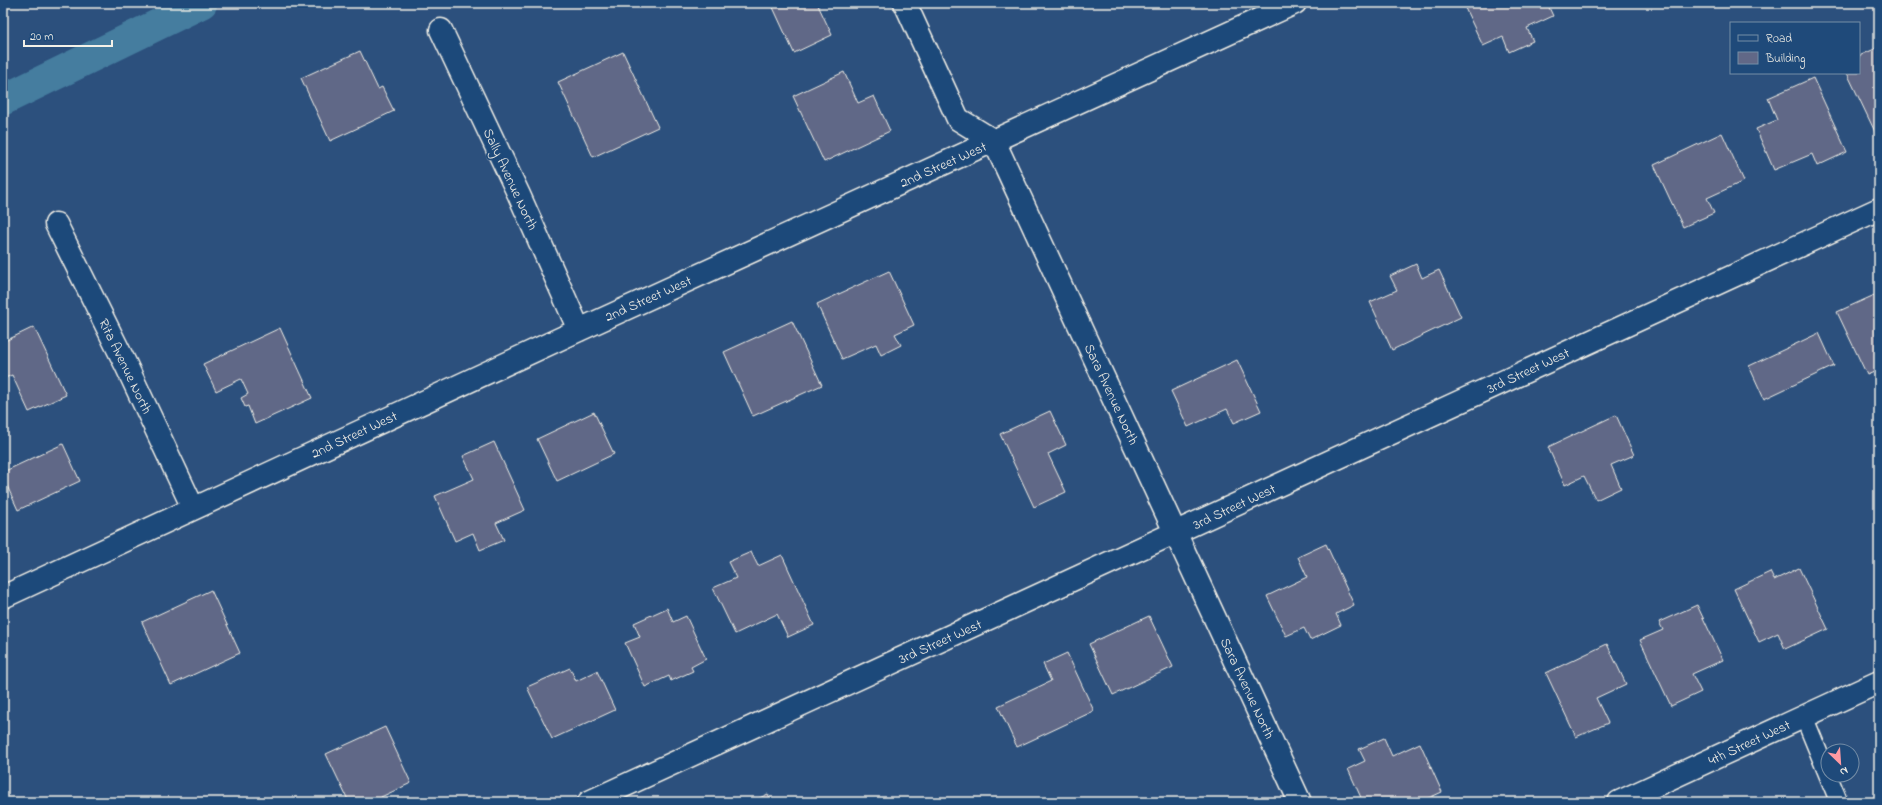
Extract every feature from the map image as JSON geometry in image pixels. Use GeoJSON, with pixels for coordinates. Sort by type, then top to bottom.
{"type":"FeatureCollection","features":[{"type":"Feature","properties":{"kind":"street"},"geometry":{"type":"LineString","coordinates":[[905,3],[958,119],[994,141]]}},
{"type":"Feature","properties":{"kind":"street","name":"2nd Street West"},"geometry":{"type":"LineString","coordinates":[[3,597],[579,330],[1295,3]]}},
{"type":"Feature","properties":{"kind":"street","name":"Sally Avenue North"},"geometry":{"type":"LineString","coordinates":[[441,30],[519,195],[579,330]]}},
{"type":"Feature","properties":{"kind":"street","name":"Sara Avenue North"},"geometry":{"type":"LineString","coordinates":[[994,141],[1177,533],[1300,802]]}},
{"type":"Feature","properties":{"kind":"street","name":"3rd Street West"},"geometry":{"type":"LineString","coordinates":[[589,802],[1879,209]]}},
{"type":"Feature","properties":{"kind":"street","name":"Rita Avenue North"},"geometry":{"type":"LineString","coordinates":[[56,224],[122,358],[193,508]]}},
{"type":"Feature","properties":{"kind":"street","name":"4th Street West"},"geometry":{"type":"LineString","coordinates":[[1619,802],[1879,682]]}},
{"type":"Feature","properties":{"kind":"lane"},"geometry":{"type":"LineString","coordinates":[[1804,717],[1839,802]]}},
{"type":"Feature","properties":{"kind":"building"},"geometry":{"type":"Polygon","coordinates":[[[771,3],[817,3],[832,35],[794,53],[771,3]]]}},
{"type":"Feature","properties":{"kind":"building"},"geometry":{"type":"Polygon","coordinates":[[[1477,3],[1547,3],[1553,16],[1527,28],[1533,41],[1509,52],[1503,37],[1483,46],[1465,8],[1477,3]]]}},
{"type":"Feature","properties":{"kind":"building"},"geometry":{"type":"Polygon","coordinates":[[[1879,47],[1878,138],[1847,74],[1860,74],[1860,56],[1879,47]]]}},
{"type":"Feature","properties":{"kind":"building"},"geometry":{"type":"Polygon","coordinates":[[[360,51],[378,89],[382,87],[394,111],[330,141],[301,78],[360,51]]]}},
{"type":"Feature","properties":{"kind":"building"},"geometry":{"type":"Polygon","coordinates":[[[623,52],[658,127],[593,157],[558,82],[623,52]]]}},
{"type":"Feature","properties":{"kind":"building"},"geometry":{"type":"Polygon","coordinates":[[[844,72],[858,103],[874,96],[890,131],[824,162],[793,96],[844,72]]]}},
{"type":"Feature","properties":{"kind":"building"},"geometry":{"type":"Polygon","coordinates":[[[1813,78],[1847,152],[1817,166],[1812,154],[1774,170],[1756,129],[1777,120],[1768,98],[1813,78]]]}},
{"type":"Feature","properties":{"kind":"building"},"geometry":{"type":"Polygon","coordinates":[[[1722,133],[1744,181],[1707,198],[1714,213],[1683,227],[1654,165],[1722,133]]]}},
{"type":"Feature","properties":{"kind":"building"},"geometry":{"type":"Polygon","coordinates":[[[1416,264],[1422,278],[1439,270],[1461,317],[1392,350],[1370,302],[1397,290],[1390,276],[1416,264]]]}},
{"type":"Feature","properties":{"kind":"building"},"geometry":{"type":"Polygon","coordinates":[[[889,271],[914,325],[895,334],[901,345],[881,355],[876,344],[842,359],[817,304],[889,271]]]}},
{"type":"Feature","properties":{"kind":"building"},"geometry":{"type":"Polygon","coordinates":[[[1879,293],[1879,370],[1867,375],[1837,312],[1879,293]]]}},
{"type":"Feature","properties":{"kind":"building"},"geometry":{"type":"Polygon","coordinates":[[[792,321],[822,385],[753,416],[724,352],[792,321]]]}},
{"type":"Feature","properties":{"kind":"building"},"geometry":{"type":"Polygon","coordinates":[[[34,327],[66,395],[29,412],[12,375],[3,379],[3,342],[34,327]]]}},
{"type":"Feature","properties":{"kind":"building"},"geometry":{"type":"Polygon","coordinates":[[[280,328],[312,398],[255,424],[248,406],[245,407],[241,398],[248,394],[241,379],[216,391],[203,364],[280,328]]]}},
{"type":"Feature","properties":{"kind":"building"},"geometry":{"type":"Polygon","coordinates":[[[1819,333],[1834,366],[1764,399],[1749,366],[1819,333]]]}},
{"type":"Feature","properties":{"kind":"building"},"geometry":{"type":"Polygon","coordinates":[[[1237,360],[1261,411],[1234,423],[1227,409],[1188,427],[1171,391],[1237,360]]]}},
{"type":"Feature","properties":{"kind":"building"},"geometry":{"type":"Polygon","coordinates":[[[1050,411],[1066,445],[1048,454],[1066,492],[1034,507],[1000,434],[1050,411]]]}},
{"type":"Feature","properties":{"kind":"building"},"geometry":{"type":"Polygon","coordinates":[[[594,412],[614,454],[557,481],[537,439],[594,412]]]}},
{"type":"Feature","properties":{"kind":"building"},"geometry":{"type":"Polygon","coordinates":[[[1616,415],[1634,455],[1611,465],[1621,488],[1596,500],[1584,476],[1565,485],[1548,447],[1616,415]]]}},
{"type":"Feature","properties":{"kind":"building"},"geometry":{"type":"Polygon","coordinates":[[[494,442],[525,510],[496,523],[504,540],[480,550],[473,533],[455,541],[435,496],[474,479],[463,456],[494,442]]]}},
{"type":"Feature","properties":{"kind":"building"},"geometry":{"type":"Polygon","coordinates":[[[63,444],[80,481],[18,510],[3,477],[3,472],[63,444]]]}},
{"type":"Feature","properties":{"kind":"building"},"geometry":{"type":"Polygon","coordinates":[[[1326,544],[1354,605],[1336,614],[1341,625],[1310,640],[1304,628],[1286,636],[1267,596],[1307,577],[1298,557],[1326,544]]]}},
{"type":"Feature","properties":{"kind":"building"},"geometry":{"type":"Polygon","coordinates":[[[751,552],[758,566],[782,555],[814,625],[788,637],[777,614],[735,634],[713,588],[736,578],[728,562],[751,552]]]}},
{"type":"Feature","properties":{"kind":"building"},"geometry":{"type":"Polygon","coordinates":[[[1799,568],[1828,629],[1785,649],[1778,633],[1759,642],[1734,589],[1770,572],[1774,580],[1799,568]]]}},
{"type":"Feature","properties":{"kind":"building"},"geometry":{"type":"Polygon","coordinates":[[[211,590],[240,653],[171,685],[142,622],[211,590]]]}},
{"type":"Feature","properties":{"kind":"building"},"geometry":{"type":"Polygon","coordinates":[[[1697,605],[1723,660],[1692,674],[1701,692],[1671,706],[1640,640],[1663,630],[1659,622],[1697,605]]]}},
{"type":"Feature","properties":{"kind":"building"},"geometry":{"type":"Polygon","coordinates":[[[667,608],[673,622],[686,616],[706,659],[691,667],[693,671],[671,681],[669,676],[645,687],[625,643],[640,637],[634,623],[667,608]]]}},
{"type":"Feature","properties":{"kind":"building"},"geometry":{"type":"Polygon","coordinates":[[[1149,616],[1173,667],[1113,695],[1089,644],[1149,616]]]}},
{"type":"Feature","properties":{"kind":"building"},"geometry":{"type":"Polygon","coordinates":[[[1607,644],[1626,684],[1596,698],[1608,723],[1576,737],[1546,673],[1607,644]]]}},
{"type":"Feature","properties":{"kind":"building"},"geometry":{"type":"Polygon","coordinates":[[[1067,653],[1094,711],[1017,747],[998,706],[1051,681],[1043,664],[1067,653]]]}},
{"type":"Feature","properties":{"kind":"building"},"geometry":{"type":"Polygon","coordinates":[[[570,668],[576,681],[597,671],[615,710],[552,739],[527,687],[570,668]]]}},
{"type":"Feature","properties":{"kind":"building"},"geometry":{"type":"Polygon","coordinates":[[[385,727],[411,783],[381,797],[383,802],[349,802],[326,754],[385,727]]]}},
{"type":"Feature","properties":{"kind":"building"},"geometry":{"type":"Polygon","coordinates":[[[1384,738],[1392,756],[1420,743],[1442,792],[1420,802],[1363,802],[1348,769],[1365,761],[1359,749],[1384,738]]]}},
{"type":"Feature","properties":{"kind":"building"},"geometry":{"type":"Polygon","coordinates":[[[768,794],[772,802],[751,802],[768,794]]]}},
{"type":"Feature","properties":{"kind":"waterway"},"geometry":{"type":"LineString","coordinates":[[3,100],[202,3]]}}]}
